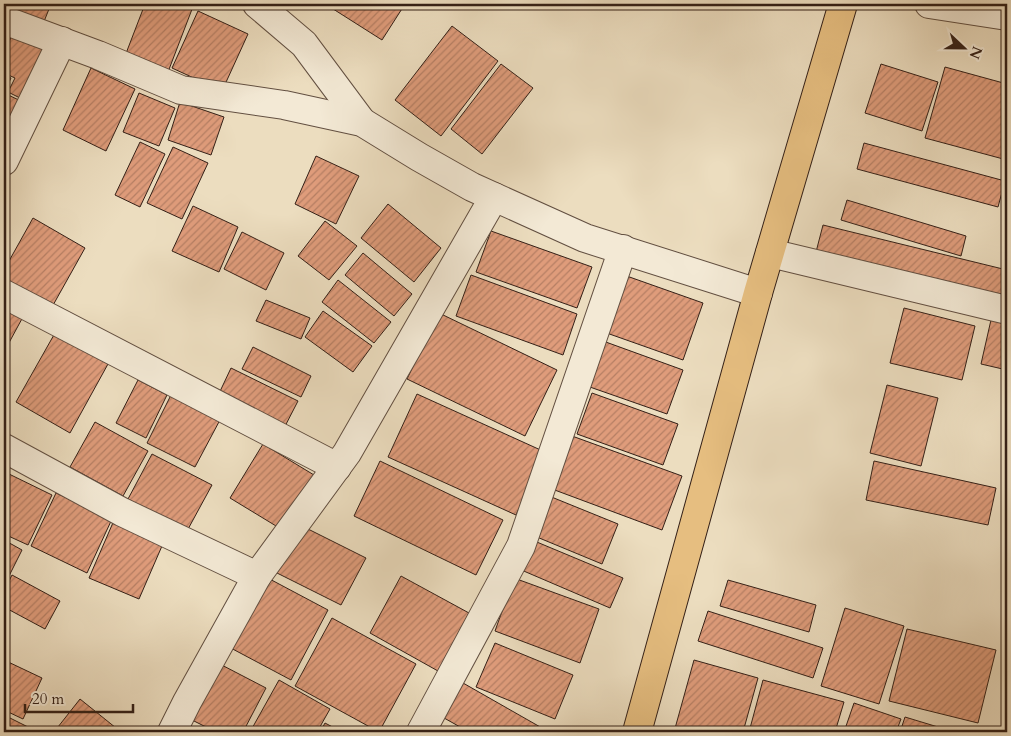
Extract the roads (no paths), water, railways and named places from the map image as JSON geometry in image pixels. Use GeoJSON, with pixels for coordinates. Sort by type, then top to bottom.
{"type":"FeatureCollection","features":[{"type":"Feature","properties":{"kind":"main road"},"geometry":{"type":"LineString","coordinates":[[637,732],[758,293],[843,4]]}},
{"type":"Feature","properties":{"kind":"street"},"geometry":{"type":"LineString","coordinates":[[257,4],[304,44],[362,122]]}},
{"type":"Feature","properties":{"kind":"street"},"geometry":{"type":"LineString","coordinates":[[929,4],[1007,16]]}},
{"type":"Feature","properties":{"kind":"street"},"geometry":{"type":"LineString","coordinates":[[4,20],[181,90],[284,105],[362,122],[472,187],[585,238],[758,293]]}},
{"type":"Feature","properties":{"kind":"street"},"geometry":{"type":"LineString","coordinates":[[4,161],[62,42]]}},
{"type":"Feature","properties":{"kind":"street"},"geometry":{"type":"LineString","coordinates":[[172,732],[257,576],[347,453],[494,197]]}},
{"type":"Feature","properties":{"kind":"street"},"geometry":{"type":"LineString","coordinates":[[421,732],[521,546],[623,250]]}},
{"type":"Feature","properties":{"kind":"street"},"geometry":{"type":"LineString","coordinates":[[770,253],[1007,310]]}},
{"type":"Feature","properties":{"kind":"street"},"geometry":{"type":"LineString","coordinates":[[4,294],[336,467]]}},
{"type":"Feature","properties":{"kind":"street"},"geometry":{"type":"LineString","coordinates":[[4,448],[122,512],[257,576]]}}]}
